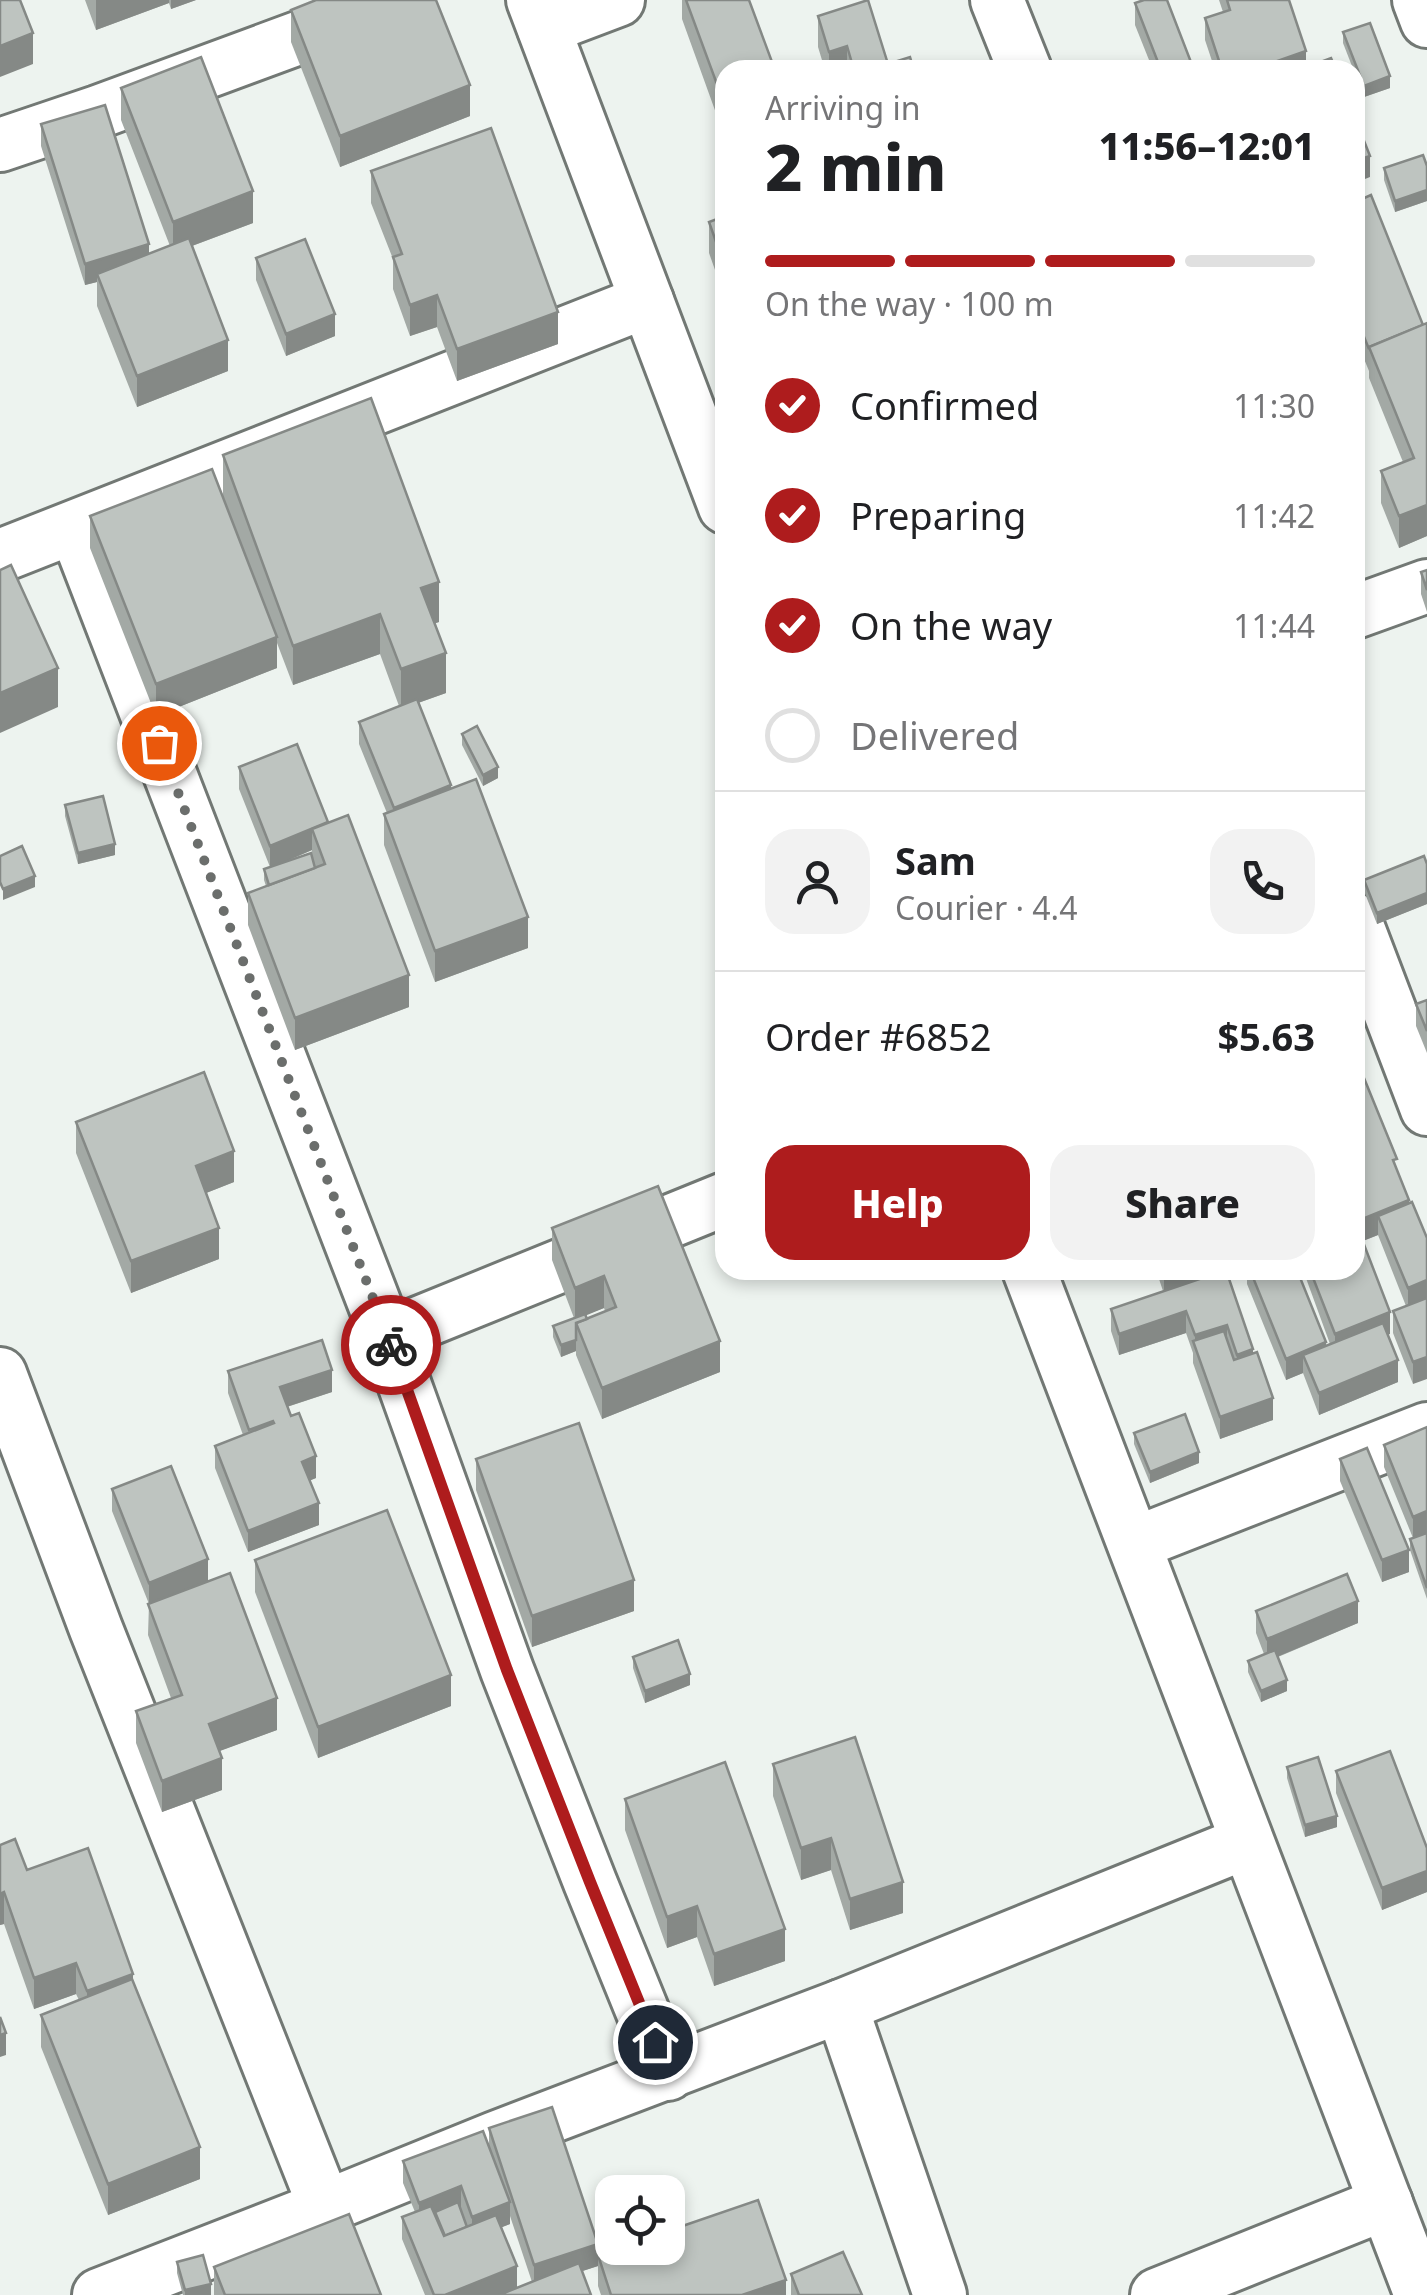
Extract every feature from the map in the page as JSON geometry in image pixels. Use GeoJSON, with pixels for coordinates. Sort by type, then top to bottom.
{"type":"FeatureCollection","features":[{"type":"Feature","properties":{"kind":"street"},"geometry":{"type":"LineString","coordinates":[[0,145],[400,0]]}},
{"type":"Feature","properties":{"kind":"street"},"geometry":{"type":"LineString","coordinates":[[618,0],[539,14],[715,480]]}},
{"type":"Feature","properties":{"kind":"street"},"geometry":{"type":"LineString","coordinates":[[997,0],[1021,60]]}},
{"type":"Feature","properties":{"kind":"street"},"geometry":{"type":"LineString","coordinates":[[1419,0],[1427,21]]}},
{"type":"Feature","properties":{"kind":"street"},"geometry":{"type":"LineString","coordinates":[[0,556],[648,300]]}},
{"type":"Feature","properties":{"kind":"street"},"geometry":{"type":"LineString","coordinates":[[75,528],[388,1336],[507,1670],[668,2074]]}},
{"type":"Feature","properties":{"kind":"street"},"geometry":{"type":"LineString","coordinates":[[1365,608],[1427,586]]}},
{"type":"Feature","properties":{"kind":"street"},"geometry":{"type":"LineString","coordinates":[[1365,946],[1427,1109]]}},
{"type":"Feature","properties":{"kind":"street"},"geometry":{"type":"LineString","coordinates":[[388,1336],[715,1203]]}},
{"type":"Feature","properties":{"kind":"street"},"geometry":{"type":"LineString","coordinates":[[1034,1280],[1423,2294]]}},
{"type":"Feature","properties":{"kind":"street"},"geometry":{"type":"LineString","coordinates":[[0,1374],[10,1432],[96,1629],[325,2207]]}},
{"type":"Feature","properties":{"kind":"street"},"geometry":{"type":"LineString","coordinates":[[1136,1543],[1427,1429]]}},
{"type":"Feature","properties":{"kind":"street"},"geometry":{"type":"LineString","coordinates":[[99,2295],[841,2006],[1247,1842]]}},
{"type":"Feature","properties":{"kind":"street"},"geometry":{"type":"LineString","coordinates":[[841,2006],[940,2295]]}},
{"type":"Feature","properties":{"kind":"street"},"geometry":{"type":"LineString","coordinates":[[1156,2295],[1386,2203]]}},
{"type":"Feature","properties":{"kind":"building"},"geometry":{"type":"Polygon","coordinates":[[[0,0],[20,0],[33,33],[0,46],[0,0]]]}},
{"type":"Feature","properties":{"kind":"building"},"geometry":{"type":"Polygon","coordinates":[[[316,0],[436,0],[470,85],[340,136],[291,10],[316,0]]]}},
{"type":"Feature","properties":{"kind":"building"},"geometry":{"type":"Polygon","coordinates":[[[686,0],[749,0],[771,60],[715,60],[715,79],[686,0]]]}},
{"type":"Feature","properties":{"kind":"building"},"geometry":{"type":"Polygon","coordinates":[[[868,0],[887,60],[851,60],[847,46],[829,52],[818,16],[868,0]]]}},
{"type":"Feature","properties":{"kind":"building"},"geometry":{"type":"Polygon","coordinates":[[[1167,0],[1190,60],[1157,60],[1135,3],[1167,0]]]}},
{"type":"Feature","properties":{"kind":"building"},"geometry":{"type":"Polygon","coordinates":[[[1227,0],[1289,0],[1306,51],[1280,60],[1219,60],[1205,18],[1230,10],[1227,0]]]}},
{"type":"Feature","properties":{"kind":"building"},"geometry":{"type":"Polygon","coordinates":[[[1370,23],[1390,76],[1365,86],[1365,60],[1354,60],[1343,32],[1370,23]]]}},
{"type":"Feature","properties":{"kind":"building"},"geometry":{"type":"Polygon","coordinates":[[[201,57],[253,191],[173,222],[121,88],[201,57]]]}},
{"type":"Feature","properties":{"kind":"building"},"geometry":{"type":"Polygon","coordinates":[[[105,105],[149,244],[85,264],[41,124],[105,105]]]}},
{"type":"Feature","properties":{"kind":"building"},"geometry":{"type":"Polygon","coordinates":[[[491,128],[558,312],[457,349],[437,295],[410,305],[393,257],[402,254],[371,171],[491,128]]]}},
{"type":"Feature","properties":{"kind":"building"},"geometry":{"type":"Polygon","coordinates":[[[1423,155],[1427,190],[1395,201],[1384,168],[1423,155]]]}},
{"type":"Feature","properties":{"kind":"building"},"geometry":{"type":"Polygon","coordinates":[[[1371,195],[1423,325],[1369,349],[1365,339],[1365,198],[1371,195]]]}},
{"type":"Feature","properties":{"kind":"building"},"geometry":{"type":"Polygon","coordinates":[[[189,238],[228,340],[137,376],[97,274],[189,238]]]}},
{"type":"Feature","properties":{"kind":"building"},"geometry":{"type":"Polygon","coordinates":[[[305,239],[335,314],[286,334],[256,258],[305,239]]]}},
{"type":"Feature","properties":{"kind":"building"},"geometry":{"type":"Polygon","coordinates":[[[1427,323],[1427,505],[1399,516],[1381,471],[1414,458],[1369,347],[1427,323]]]}},
{"type":"Feature","properties":{"kind":"building"},"geometry":{"type":"Polygon","coordinates":[[[371,398],[439,582],[421,588],[446,653],[401,669],[380,614],[293,646],[223,455],[371,398]]]}},
{"type":"Feature","properties":{"kind":"building"},"geometry":{"type":"Polygon","coordinates":[[[212,469],[277,637],[156,684],[90,516],[212,469]]]}},
{"type":"Feature","properties":{"kind":"building"},"geometry":{"type":"Polygon","coordinates":[[[11,565],[58,668],[0,693],[0,570],[11,565]]]}},
{"type":"Feature","properties":{"kind":"building"},"geometry":{"type":"Polygon","coordinates":[[[417,699],[451,785],[394,808],[359,722],[417,699]]]}},
{"type":"Feature","properties":{"kind":"building"},"geometry":{"type":"Polygon","coordinates":[[[477,726],[498,767],[483,775],[462,734],[477,726]]]}},
{"type":"Feature","properties":{"kind":"building"},"geometry":{"type":"Polygon","coordinates":[[[297,744],[328,822],[270,846],[239,767],[297,744]]]}},
{"type":"Feature","properties":{"kind":"building"},"geometry":{"type":"Polygon","coordinates":[[[476,779],[528,917],[435,951],[384,814],[476,779]]]}},
{"type":"Feature","properties":{"kind":"building"},"geometry":{"type":"Polygon","coordinates":[[[103,796],[115,844],[78,853],[65,805],[103,796]]]}},
{"type":"Feature","properties":{"kind":"building"},"geometry":{"type":"Polygon","coordinates":[[[348,815],[409,975],[295,1018],[248,893],[325,864],[312,829],[348,815]]]}},
{"type":"Feature","properties":{"kind":"building"},"geometry":{"type":"Polygon","coordinates":[[[22,846],[35,876],[3,889],[0,856],[22,846]]]}},
{"type":"Feature","properties":{"kind":"building"},"geometry":{"type":"Polygon","coordinates":[[[311,853],[315,868],[269,885],[264,869],[311,853]]]}},
{"type":"Feature","properties":{"kind":"building"},"geometry":{"type":"Polygon","coordinates":[[[1424,856],[1427,864],[1427,893],[1377,913],[1365,880],[1424,856]]]}},
{"type":"Feature","properties":{"kind":"building"},"geometry":{"type":"Polygon","coordinates":[[[1427,1000],[1427,1031],[1416,1004],[1427,1000]]]}},
{"type":"Feature","properties":{"kind":"building"},"geometry":{"type":"Polygon","coordinates":[[[204,1072],[234,1151],[196,1166],[219,1228],[131,1261],[76,1122],[204,1072]]]}},
{"type":"Feature","properties":{"kind":"building"},"geometry":{"type":"Polygon","coordinates":[[[1365,1081],[1397,1159],[1393,1160],[1409,1200],[1365,1218],[1365,1081]]]}},
{"type":"Feature","properties":{"kind":"building"},"geometry":{"type":"Polygon","coordinates":[[[658,1186],[720,1341],[602,1388],[576,1323],[616,1307],[604,1276],[575,1288],[552,1228],[658,1186]]]}},
{"type":"Feature","properties":{"kind":"building"},"geometry":{"type":"Polygon","coordinates":[[[1412,1202],[1427,1238],[1427,1280],[1408,1288],[1378,1216],[1412,1202]]]}},
{"type":"Feature","properties":{"kind":"building"},"geometry":{"type":"Polygon","coordinates":[[[1365,1247],[1390,1312],[1335,1334],[1314,1280],[1365,1280],[1365,1247]]]}},
{"type":"Feature","properties":{"kind":"building"},"geometry":{"type":"Polygon","coordinates":[[[1197,1280],[1229,1280],[1253,1349],[1237,1355],[1227,1325],[1195,1335],[1186,1311],[1119,1334],[1111,1309],[1197,1280]]]}},
{"type":"Feature","properties":{"kind":"building"},"geometry":{"type":"Polygon","coordinates":[[[1254,1280],[1301,1280],[1326,1342],[1286,1359],[1254,1280]]]}},
{"type":"Feature","properties":{"kind":"building"},"geometry":{"type":"Polygon","coordinates":[[[1427,1298],[1427,1357],[1413,1362],[1393,1311],[1427,1298]]]}},
{"type":"Feature","properties":{"kind":"building"},"geometry":{"type":"Polygon","coordinates":[[[585,1314],[587,1319],[576,1323],[576,1340],[561,1345],[553,1326],[585,1314]]]}},
{"type":"Feature","properties":{"kind":"building"},"geometry":{"type":"Polygon","coordinates":[[[1383,1323],[1398,1360],[1319,1393],[1303,1355],[1383,1323]]]}},
{"type":"Feature","properties":{"kind":"building"},"geometry":{"type":"Polygon","coordinates":[[[1224,1331],[1234,1360],[1257,1352],[1273,1398],[1220,1417],[1193,1341],[1224,1331]]]}},
{"type":"Feature","properties":{"kind":"building"},"geometry":{"type":"Polygon","coordinates":[[[322,1340],[332,1370],[280,1387],[291,1416],[299,1413],[316,1456],[302,1462],[319,1503],[248,1531],[215,1446],[274,1423],[249,1430],[228,1371],[322,1340]]]}},
{"type":"Feature","properties":{"kind":"building"},"geometry":{"type":"Polygon","coordinates":[[[1185,1414],[1199,1452],[1150,1472],[1134,1433],[1185,1414]]]}},
{"type":"Feature","properties":{"kind":"building"},"geometry":{"type":"Polygon","coordinates":[[[579,1423],[634,1580],[532,1616],[476,1459],[579,1423]]]}},
{"type":"Feature","properties":{"kind":"building"},"geometry":{"type":"Polygon","coordinates":[[[1427,1427],[1427,1511],[1413,1517],[1384,1445],[1427,1427]]]}},
{"type":"Feature","properties":{"kind":"building"},"geometry":{"type":"Polygon","coordinates":[[[1367,1448],[1409,1550],[1382,1560],[1340,1459],[1367,1448]]]}},
{"type":"Feature","properties":{"kind":"building"},"geometry":{"type":"Polygon","coordinates":[[[171,1466],[208,1559],[149,1583],[112,1489],[171,1466]]]}},
{"type":"Feature","properties":{"kind":"building"},"geometry":{"type":"Polygon","coordinates":[[[387,1510],[451,1675],[318,1727],[255,1560],[387,1510]]]}},
{"type":"Feature","properties":{"kind":"building"},"geometry":{"type":"Polygon","coordinates":[[[1427,1533],[1427,1588],[1410,1539],[1427,1533]]]}},
{"type":"Feature","properties":{"kind":"building"},"geometry":{"type":"Polygon","coordinates":[[[230,1573],[277,1698],[209,1724],[222,1758],[162,1781],[136,1711],[182,1695],[148,1604],[230,1573]]]}},
{"type":"Feature","properties":{"kind":"building"},"geometry":{"type":"Polygon","coordinates":[[[1347,1574],[1358,1601],[1267,1639],[1256,1611],[1347,1574]]]}},
{"type":"Feature","properties":{"kind":"building"},"geometry":{"type":"Polygon","coordinates":[[[678,1640],[690,1674],[645,1691],[633,1657],[678,1640]]]}},
{"type":"Feature","properties":{"kind":"building"},"geometry":{"type":"Polygon","coordinates":[[[1275,1650],[1287,1680],[1261,1691],[1248,1661],[1275,1650]]]}},
{"type":"Feature","properties":{"kind":"building"},"geometry":{"type":"Polygon","coordinates":[[[855,1737],[903,1882],[850,1899],[831,1838],[801,1848],[773,1764],[855,1737]]]}},
{"type":"Feature","properties":{"kind":"building"},"geometry":{"type":"Polygon","coordinates":[[[1390,1751],[1427,1848],[1427,1871],[1382,1888],[1336,1771],[1390,1751]]]}},
{"type":"Feature","properties":{"kind":"building"},"geometry":{"type":"Polygon","coordinates":[[[1318,1757],[1337,1816],[1305,1825],[1287,1767],[1318,1757]]]}},
{"type":"Feature","properties":{"kind":"building"},"geometry":{"type":"Polygon","coordinates":[[[725,1762],[785,1929],[714,1954],[697,1906],[667,1917],[625,1799],[725,1762]]]}},
{"type":"Feature","properties":{"kind":"building"},"geometry":{"type":"Polygon","coordinates":[[[15,1839],[27,1870],[88,1848],[133,1974],[87,1991],[76,1963],[34,1978],[4,1892],[0,1894],[0,1845],[15,1839]]]}},
{"type":"Feature","properties":{"kind":"building"},"geometry":{"type":"Polygon","coordinates":[[[132,1979],[200,2147],[108,2184],[41,2015],[132,1979]]]}},
{"type":"Feature","properties":{"kind":"building"},"geometry":{"type":"Polygon","coordinates":[[[552,2107],[595,2245],[534,2265],[489,2128],[552,2107]]]}},
{"type":"Feature","properties":{"kind":"building"},"geometry":{"type":"Polygon","coordinates":[[[483,2131],[510,2202],[472,2217],[461,2186],[419,2203],[403,2161],[483,2131]]]}},
{"type":"Feature","properties":{"kind":"building"},"geometry":{"type":"Polygon","coordinates":[[[758,2200],[786,2280],[742,2295],[611,2295],[601,2265],[685,2265],[685,2225],[758,2200]]]}},
{"type":"Feature","properties":{"kind":"building"},"geometry":{"type":"Polygon","coordinates":[[[458,2202],[467,2227],[445,2236],[435,2212],[458,2202]]]}},
{"type":"Feature","properties":{"kind":"building"},"geometry":{"type":"Polygon","coordinates":[[[431,2206],[444,2236],[496,2215],[517,2266],[445,2295],[434,2295],[402,2217],[431,2206]]]}},
{"type":"Feature","properties":{"kind":"building"},"geometry":{"type":"Polygon","coordinates":[[[349,2214],[381,2295],[225,2295],[214,2267],[349,2214]]]}},
{"type":"Feature","properties":{"kind":"building"},"geometry":{"type":"Polygon","coordinates":[[[843,2252],[862,2295],[799,2295],[791,2274],[843,2252]]]}},
{"type":"Feature","properties":{"kind":"building"},"geometry":{"type":"Polygon","coordinates":[[[203,2255],[211,2284],[185,2290],[177,2262],[203,2255]]]}},
{"type":"Feature","properties":{"kind":"building"},"geometry":{"type":"Polygon","coordinates":[[[579,2263],[591,2295],[499,2295],[579,2263]]]}},
{"type":"Feature","properties":{"kind":"way so far"},"geometry":{"type":"LineString","coordinates":[[159,743],[391,1345]]}},
{"type":"Feature","properties":{"kind":"route"},"geometry":{"type":"LineString","coordinates":[[391,1345],[507,1670],[655,2042]]}}]}
